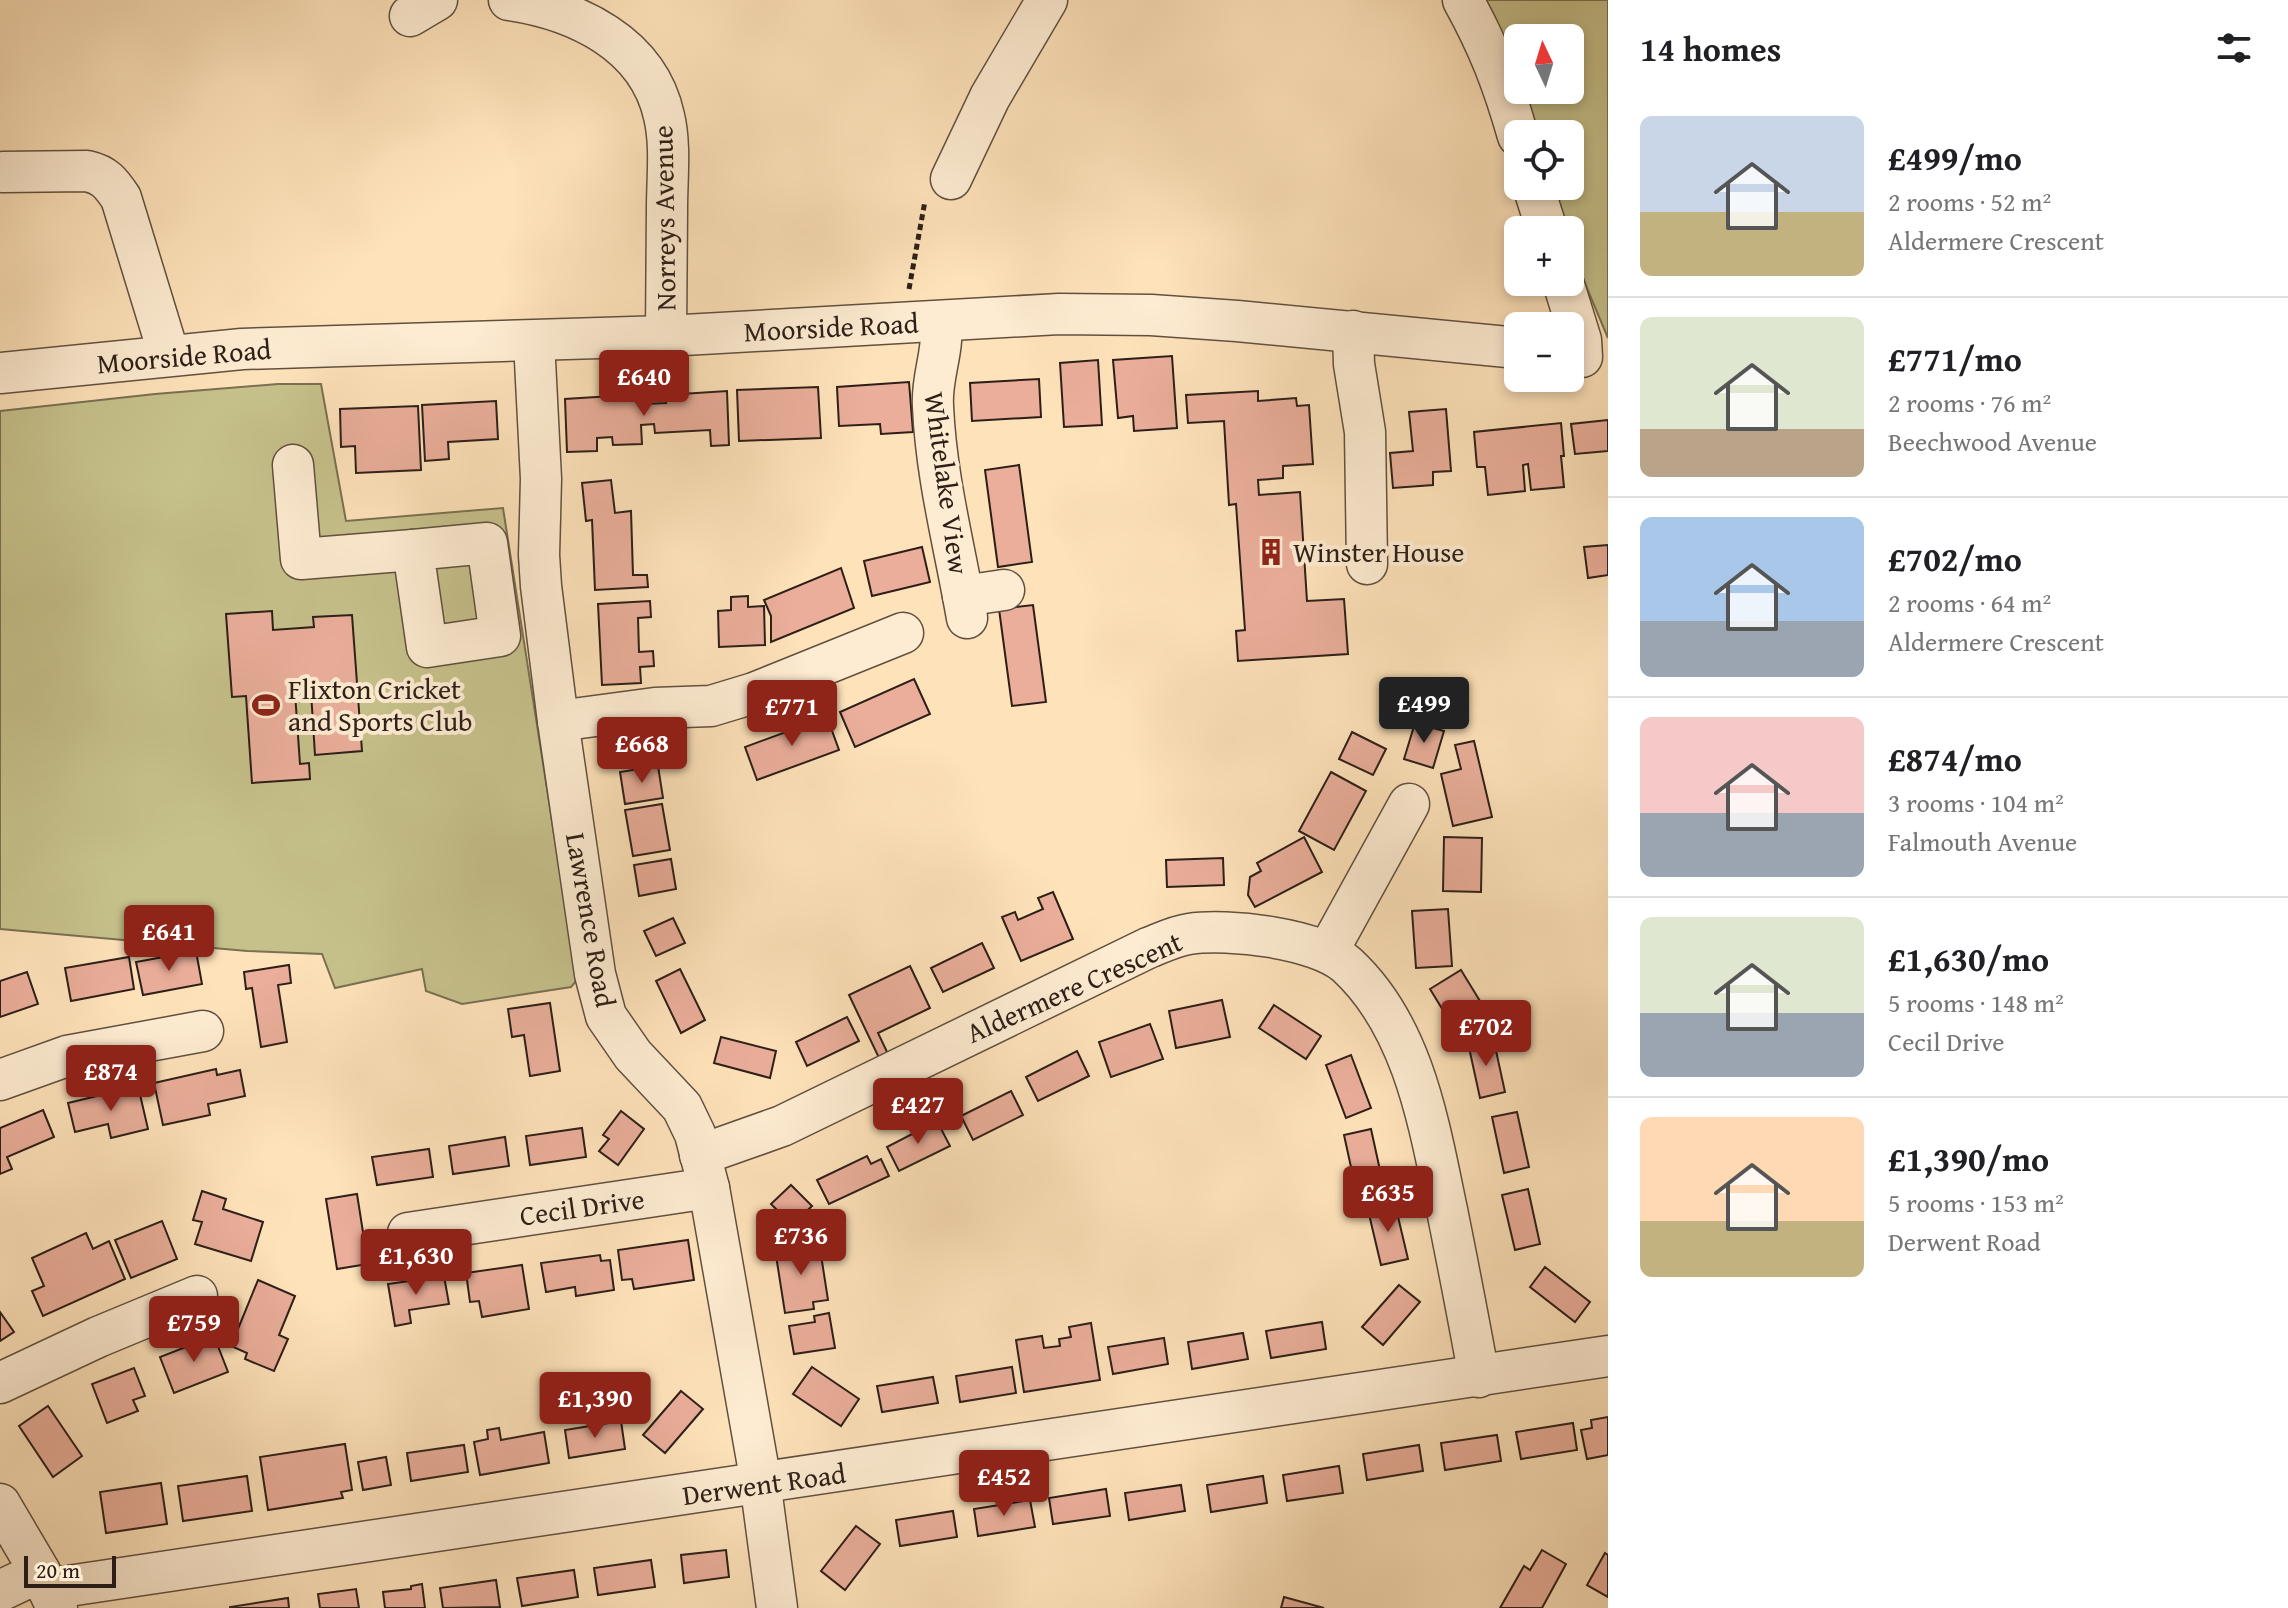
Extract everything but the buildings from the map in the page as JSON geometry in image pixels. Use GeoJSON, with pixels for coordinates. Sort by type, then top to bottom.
{"type":"FeatureCollection","features":[{"type":"Feature","properties":{"kind":"street","name":"Norreys Avenue"},"geometry":{"type":"LineString","coordinates":[[509,0],[531,3],[595,26],[629,52],[652,83],[664,116],[667,155],[666,336]]}},
{"type":"Feature","properties":{"kind":"street"},"geometry":{"type":"LineString","coordinates":[[951,179],[990,97],[1047,0]]}},
{"type":"Feature","properties":{"kind":"street"},"geometry":{"type":"LineString","coordinates":[[1463,0],[1487,43],[1513,120]]}},
{"type":"Feature","properties":{"kind":"street"},"geometry":{"type":"LineString","coordinates":[[3,172],[87,171],[101,174],[110,181],[121,198],[169,355]]}},
{"type":"Feature","properties":{"kind":"street"},"geometry":{"type":"LineString","coordinates":[[1567,296],[1587,357]]}},
{"type":"Feature","properties":{"kind":"street","name":"Moorside Road"},"geometry":{"type":"LineString","coordinates":[[0,373],[242,349],[666,336],[1059,314],[1151,315],[1504,347]]}},
{"type":"Feature","properties":{"kind":"street","name":"Whitelake View"},"geometry":{"type":"LineString","coordinates":[[926,322],[941,354],[933,379],[932,405],[937,453],[965,607],[1004,590]]}},
{"type":"Feature","properties":{"kind":"street"},"geometry":{"type":"LineString","coordinates":[[1353,331],[1354,364],[1365,432],[1367,564]]}},
{"type":"Feature","properties":{"kind":"street","name":"Lawrence Road"},"geometry":{"type":"LineString","coordinates":[[534,341],[541,479],[541,586],[595,974],[606,1016],[633,1055],[682,1107],[695,1134],[761,1484],[777,1608]]}},
{"type":"Feature","properties":{"kind":"street"},"geometry":{"type":"LineString","coordinates":[[293,465],[301,559],[487,543],[500,636],[427,647],[413,550]]}},
{"type":"Feature","properties":{"kind":"street"},"geometry":{"type":"LineString","coordinates":[[494,593],[541,586]]}},
{"type":"Feature","properties":{"kind":"street"},"geometry":{"type":"LineString","coordinates":[[558,721],[655,708],[711,706],[754,693],[903,633]]}},
{"type":"Feature","properties":{"kind":"street"},"geometry":{"type":"LineString","coordinates":[[1328,951],[1409,804]]}},
{"type":"Feature","properties":{"kind":"street","name":"Aldermere Crescent"},"geometry":{"type":"LineString","coordinates":[[704,1172],[782,1126],[1148,948],[1186,935],[1216,931],[1262,936],[1328,951],[1347,966],[1375,998],[1399,1035],[1413,1073],[1432,1140],[1479,1377]]}},
{"type":"Feature","properties":{"kind":"street"},"geometry":{"type":"LineString","coordinates":[[0,1080],[67,1056],[203,1031]]}},
{"type":"Feature","properties":{"kind":"street","name":"Cecil Drive"},"geometry":{"type":"LineString","coordinates":[[408,1233],[704,1172]]}},
{"type":"Feature","properties":{"kind":"street"},"geometry":{"type":"LineString","coordinates":[[0,1383],[197,1296]]}},
{"type":"Feature","properties":{"kind":"street","name":"Derwent Road"},"geometry":{"type":"LineString","coordinates":[[0,1591],[48,1590],[69,1584],[761,1484],[1608,1356]]}},
{"type":"Feature","properties":{"kind":"street"},"geometry":{"type":"LineString","coordinates":[[0,1504],[48,1590]]}},
{"type":"Feature","properties":{"kind":"path"},"geometry":{"type":"LineString","coordinates":[[926,322],[908,296],[927,188],[951,179]]}},
{"type":"Feature","properties":{"kind":"shaded area"},"geometry":{"type":"Polygon","coordinates":[[[1476,0],[1608,0],[1608,338],[1584,281],[1584,216],[1561,216],[1555,200],[1584,200],[1584,120],[1531,120],[1525,104],[1584,104],[1584,24],[1504,24],[1504,53],[1476,0]]]}},
{"type":"Feature","properties":{"kind":"shaded area","name":"Flixton Cricket and Sports Club"},"geometry":{"type":"Polygon","coordinates":[[[278,384],[321,384],[346,521],[503,508],[577,980],[571,987],[462,1004],[426,991],[422,969],[335,988],[322,954],[247,951],[0,929],[0,411],[278,384]]]}},
{"type":"Feature","properties":{"kind":"place","name":"Winster House"},"geometry":{"type":"Point","coordinates":[1271,552]}},
{"type":"Feature","properties":{"kind":"place","name":"Flixton Cricket and Sports Club"},"geometry":{"type":"Point","coordinates":[266,705]}}]}
